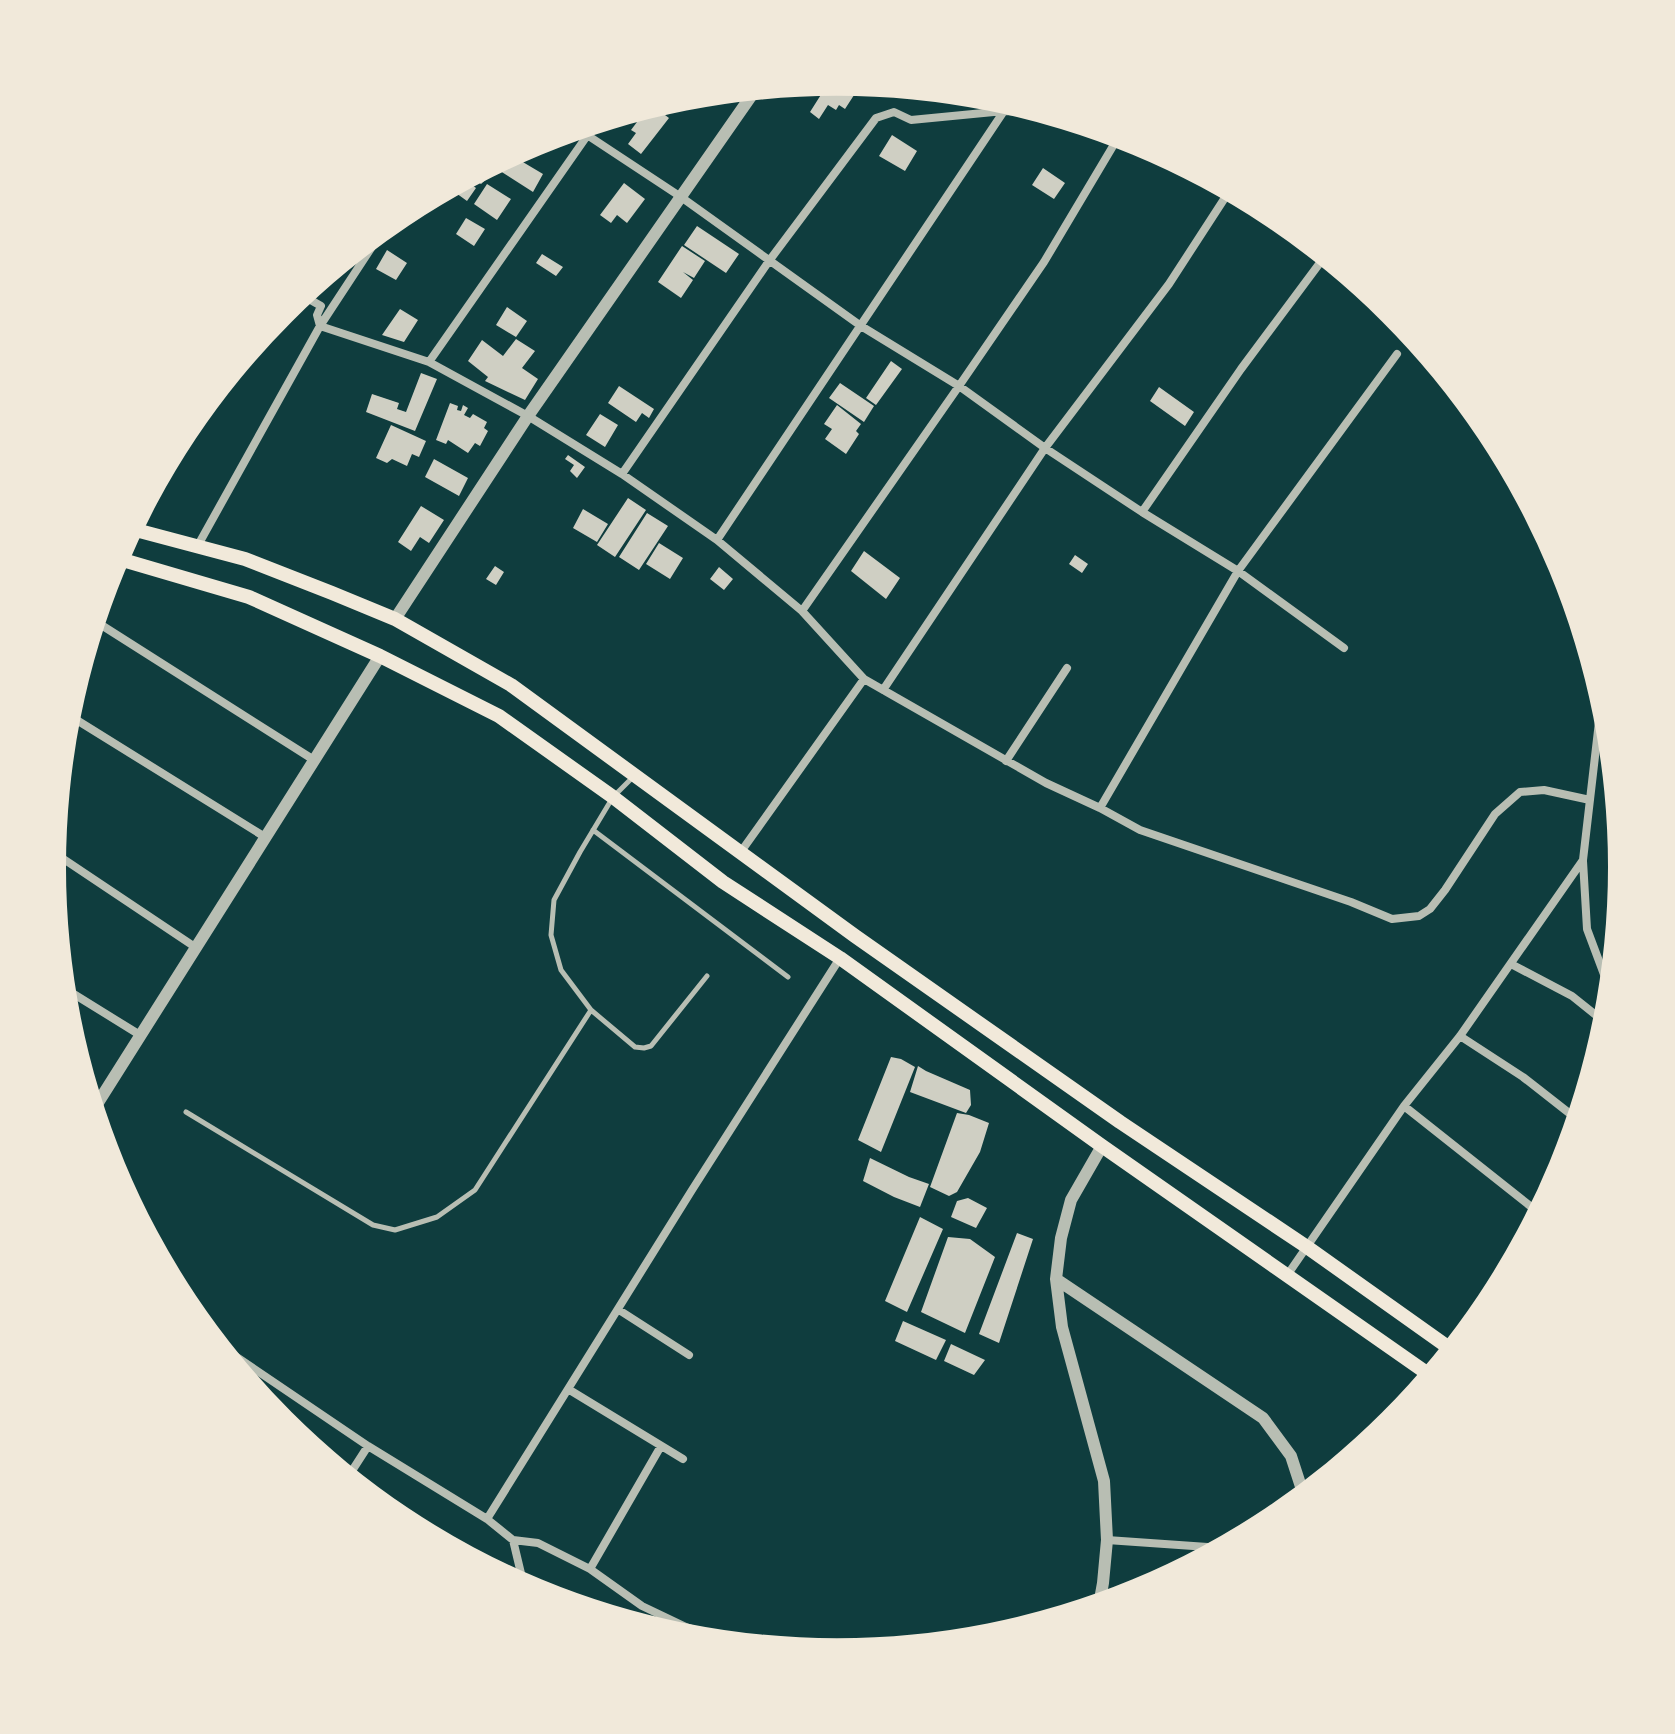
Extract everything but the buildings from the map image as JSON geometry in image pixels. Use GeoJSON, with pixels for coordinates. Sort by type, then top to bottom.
{"type":"FeatureCollection","features":[{"type":"Feature","properties":{"kind":"main road"},"geometry":{"type":"LineString","coordinates":[[143,532],[245,559],[395,619],[511,685],[740,853],[1120,1122],[1307,1247],[1444,1344]]}},
{"type":"Feature","properties":{"kind":"main road"},"geometry":{"type":"LineString","coordinates":[[130,562],[249,597],[380,656],[499,716],[613,797],[723,882],[840,958],[1423,1370]]}},
{"type":"Feature","properties":{"kind":"street"},"geometry":{"type":"LineString","coordinates":[[395,619],[528,416],[748,101]]}},
{"type":"Feature","properties":{"kind":"street"},"geometry":{"type":"LineString","coordinates":[[622,474],[769,261],[876,118],[894,112],[911,120],[995,112]]}},
{"type":"Feature","properties":{"kind":"street"},"geometry":{"type":"LineString","coordinates":[[717,540],[1002,114]]}},
{"type":"Feature","properties":{"kind":"street"},"geometry":{"type":"LineString","coordinates":[[590,136],[681,197],[861,326],[959,386],[1045,448],[1238,571],[1344,648]]}},
{"type":"Feature","properties":{"kind":"street"},"geometry":{"type":"LineString","coordinates":[[429,362],[586,137]]}},
{"type":"Feature","properties":{"kind":"street"},"geometry":{"type":"LineString","coordinates":[[802,611],[1044,262],[1113,146]]}},
{"type":"Feature","properties":{"kind":"street"},"geometry":{"type":"LineString","coordinates":[[883,690],[1045,448],[1169,284],[1224,200]]}},
{"type":"Feature","properties":{"kind":"street"},"geometry":{"type":"LineString","coordinates":[[197,547],[320,326],[365,257]]}},
{"type":"Feature","properties":{"kind":"street"},"geometry":{"type":"LineString","coordinates":[[1142,512],[1241,369],[1319,265]]}},
{"type":"Feature","properties":{"kind":"street"},"geometry":{"type":"LineString","coordinates":[[313,301],[321,306],[317,315],[320,326]]}},
{"type":"Feature","properties":{"kind":"street"},"geometry":{"type":"LineString","coordinates":[[320,326],[429,362],[528,416],[622,474],[717,540],[802,611],[864,679],[1046,783],[1140,830],[1392,919],[1419,916],[1430,909],[1495,814],[1520,792],[1544,790],[1590,800]]}},
{"type":"Feature","properties":{"kind":"street"},"geometry":{"type":"LineString","coordinates":[[1100,808],[1238,571],[1397,354]]}},
{"type":"Feature","properties":{"kind":"street"},"geometry":{"type":"LineString","coordinates":[[104,627],[314,760]]}},
{"type":"Feature","properties":{"kind":"street"},"geometry":{"type":"LineString","coordinates":[[101,1097],[380,656]]}},
{"type":"Feature","properties":{"kind":"street"},"geometry":{"type":"LineString","coordinates":[[1006,761],[1067,668]]}},
{"type":"Feature","properties":{"kind":"street"},"geometry":{"type":"LineString","coordinates":[[740,853],[864,679]]}},
{"type":"Feature","properties":{"kind":"street"},"geometry":{"type":"LineString","coordinates":[[80,722],[265,837]]}},
{"type":"Feature","properties":{"kind":"street"},"geometry":{"type":"LineString","coordinates":[[1599,748],[1583,860],[1587,929],[1602,969]]}},
{"type":"Feature","properties":{"kind":"street"},"geometry":{"type":"LineString","coordinates":[[1288,1274],[1404,1106],[1460,1036],[1583,860]]}},
{"type":"Feature","properties":{"kind":"street"},"geometry":{"type":"LineString","coordinates":[[66,861],[195,947]]}},
{"type":"Feature","properties":{"kind":"street"},"geometry":{"type":"LineString","coordinates":[[487,1519],[840,958]]}},
{"type":"Feature","properties":{"kind":"street"},"geometry":{"type":"LineString","coordinates":[[1511,964],[1572,996],[1595,1014]]}},
{"type":"Feature","properties":{"kind":"street"},"geometry":{"type":"LineString","coordinates":[[78,996],[140,1035]]}},
{"type":"Feature","properties":{"kind":"street"},"geometry":{"type":"LineString","coordinates":[[1460,1036],[1523,1077],[1569,1113]]}},
{"type":"Feature","properties":{"kind":"street"},"geometry":{"type":"LineString","coordinates":[[1404,1106],[1530,1206]]}},
{"type":"Feature","properties":{"kind":"street"},"geometry":{"type":"LineString","coordinates":[[1101,1592],[1107,1540],[1104,1481],[1062,1327],[1056,1279],[1061,1238],[1071,1200],[1102,1146]]}},
{"type":"Feature","properties":{"kind":"street"},"geometry":{"type":"LineString","coordinates":[[1056,1279],[1263,1418],[1291,1456],[1300,1484]]}},
{"type":"Feature","properties":{"kind":"street"},"geometry":{"type":"LineString","coordinates":[[619,1310],[689,1355]]}},
{"type":"Feature","properties":{"kind":"street"},"geometry":{"type":"LineString","coordinates":[[256,1374],[487,1519],[513,1540],[538,1543],[590,1569],[642,1606],[672,1620]]}},
{"type":"Feature","properties":{"kind":"street"},"geometry":{"type":"LineString","coordinates":[[568,1389],[683,1459]]}},
{"type":"Feature","properties":{"kind":"street"},"geometry":{"type":"LineString","coordinates":[[354,1468],[368,1446]]}},
{"type":"Feature","properties":{"kind":"street"},"geometry":{"type":"LineString","coordinates":[[590,1569],[661,1446]]}},
{"type":"Feature","properties":{"kind":"street"},"geometry":{"type":"LineString","coordinates":[[513,1540],[520,1570]]}},
{"type":"Feature","properties":{"kind":"street"},"geometry":{"type":"LineString","coordinates":[[1107,1540],[1202,1547]]}},
{"type":"Feature","properties":{"kind":"lane"},"geometry":{"type":"LineString","coordinates":[[634,776],[613,797],[554,900],[551,935],[561,970],[591,1010],[635,1047],[644,1048],[651,1046],[707,976]]}},
{"type":"Feature","properties":{"kind":"lane"},"geometry":{"type":"LineString","coordinates":[[593,830],[788,977]]}},
{"type":"Feature","properties":{"kind":"lane"},"geometry":{"type":"LineString","coordinates":[[186,1112],[373,1225],[395,1230],[437,1217],[475,1190],[591,1010]]}}]}
